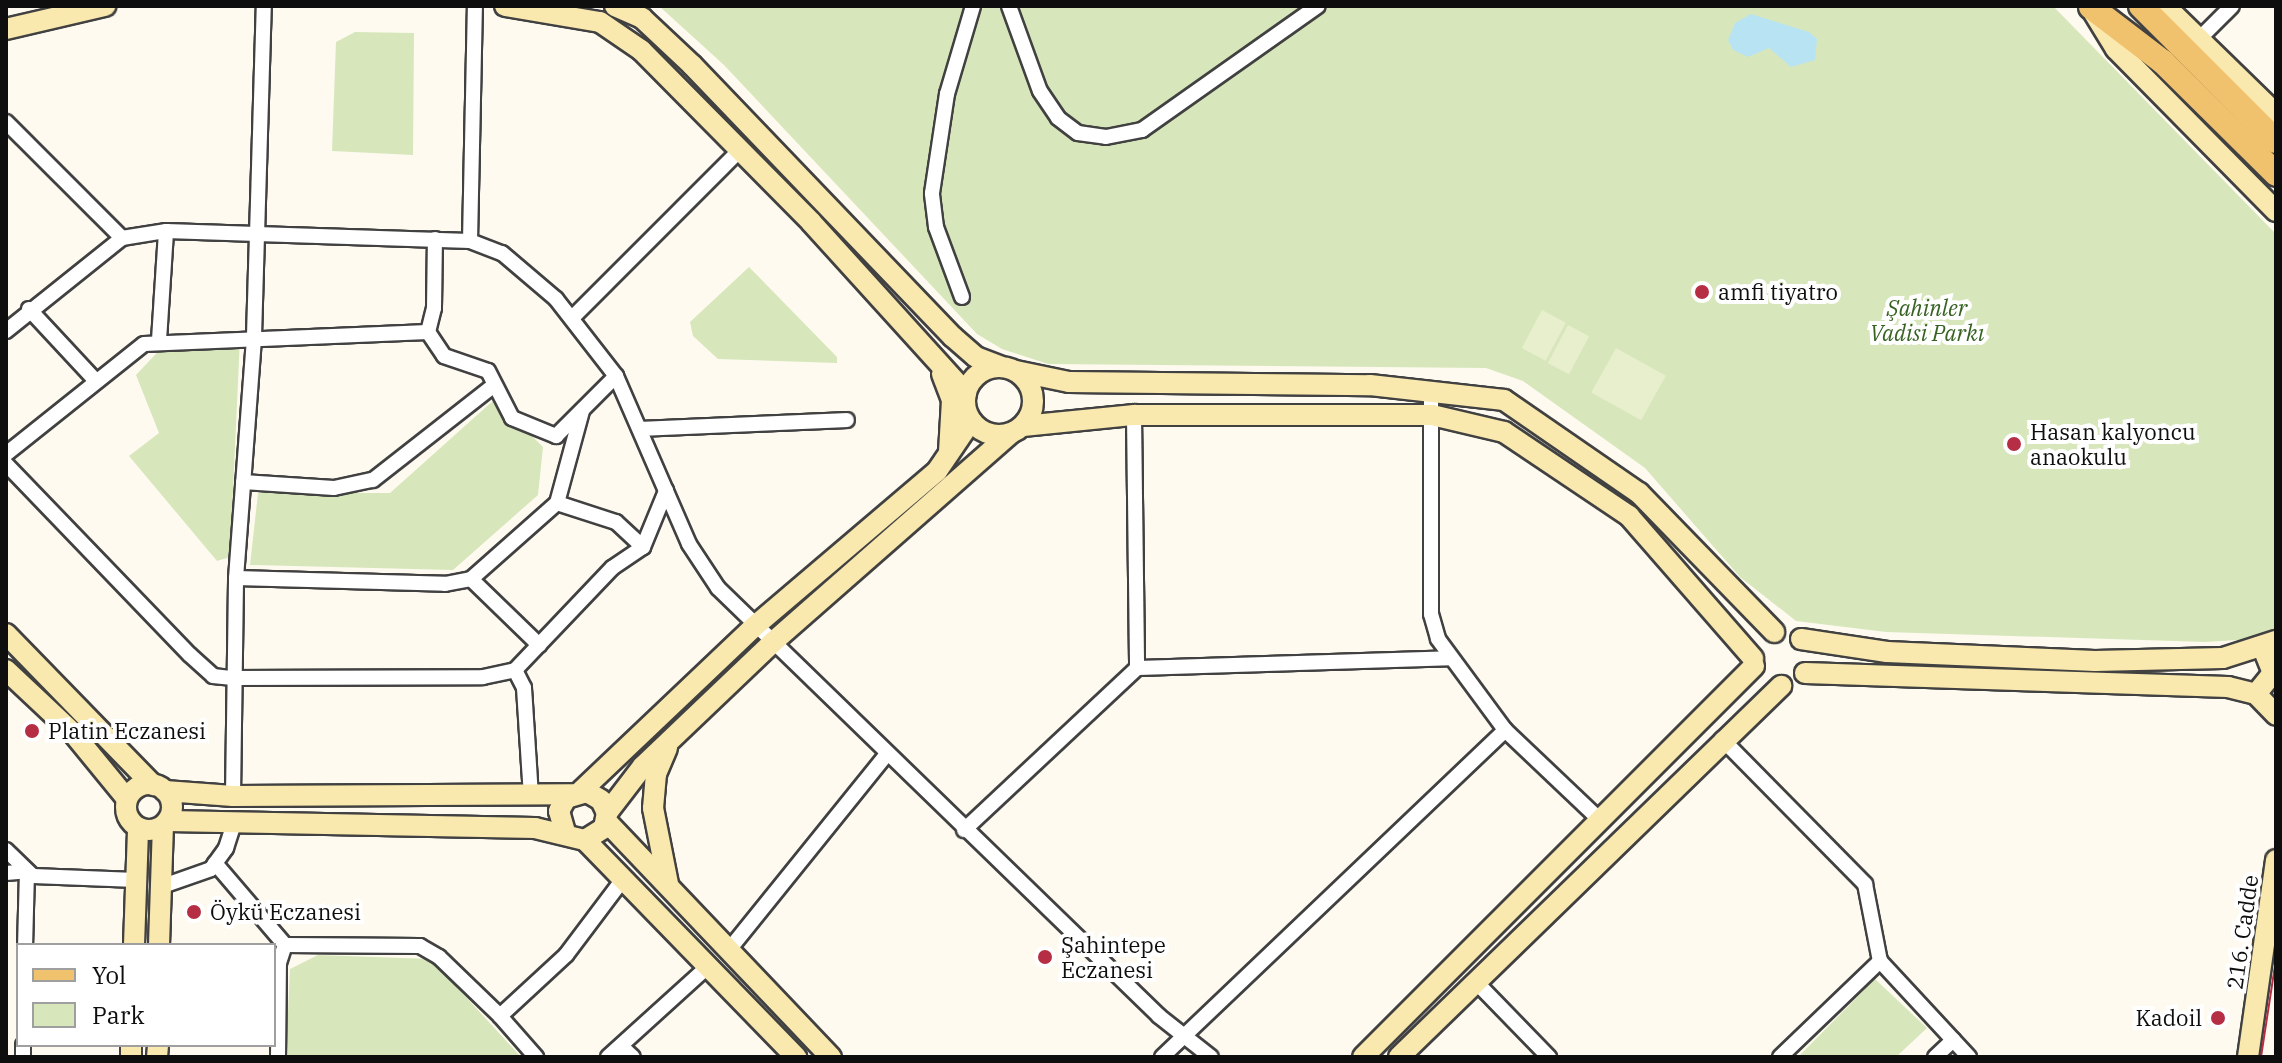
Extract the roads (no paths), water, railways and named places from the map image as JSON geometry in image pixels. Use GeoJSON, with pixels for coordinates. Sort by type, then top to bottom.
{"type":"FeatureCollection","features":[{"type":"Feature","properties":{"kind":"main road"},"geometry":{"type":"LineString","coordinates":[[2090,6],[2163,62],[2276,174]]}},
{"type":"Feature","properties":{"kind":"main road"},"geometry":{"type":"LineString","coordinates":[[2141,6],[2276,141]]}},
{"type":"Feature","properties":{"kind":"street"},"geometry":{"type":"LineString","coordinates":[[6,29],[105,6]]}},
{"type":"Feature","properties":{"kind":"street"},"geometry":{"type":"LineString","coordinates":[[233,796],[236,578],[254,336],[264,6]]}},
{"type":"Feature","properties":{"kind":"street"},"geometry":{"type":"LineString","coordinates":[[470,241],[475,6]]}},
{"type":"Feature","properties":{"kind":"street"},"geometry":{"type":"LineString","coordinates":[[505,6],[600,22],[641,50],[741,149],[966,393]]}},
{"type":"Feature","properties":{"kind":"street"},"geometry":{"type":"LineString","coordinates":[[615,6],[642,18],[692,65],[953,337],[976,357],[1069,382],[1370,385],[1504,400],[1538,420],[1639,493],[1774,632],[1887,652],[2095,661],[2223,658],[2269,644],[2273,673],[2256,694]]}},
{"type":"Feature","properties":{"kind":"street"},"geometry":{"type":"LineString","coordinates":[[962,297],[936,227],[932,193],[947,94],[973,6]]}},
{"type":"Feature","properties":{"kind":"street"},"geometry":{"type":"LineString","coordinates":[[1009,6],[1040,91],[1058,118],[1078,133],[1106,137],[1142,130],[1318,6]]}},
{"type":"Feature","properties":{"kind":"street"},"geometry":{"type":"LineString","coordinates":[[2090,6],[2116,49],[2276,211]]}},
{"type":"Feature","properties":{"kind":"street"},"geometry":{"type":"LineString","coordinates":[[2165,6],[2272,106]]}},
{"type":"Feature","properties":{"kind":"street"},"geometry":{"type":"LineString","coordinates":[[2200,38],[2232,6]]}},
{"type":"Feature","properties":{"kind":"street"},"geometry":{"type":"LineString","coordinates":[[6,122],[122,238]]}},
{"type":"Feature","properties":{"kind":"street"},"geometry":{"type":"LineString","coordinates":[[572,318],[741,149]]}},
{"type":"Feature","properties":{"kind":"street"},"geometry":{"type":"LineString","coordinates":[[6,331],[29,309],[122,238],[166,231],[256,230],[470,241],[502,253],[572,318],[616,376],[689,544],[718,588],[964,830],[1211,1057]]}},
{"type":"Feature","properties":{"kind":"street"},"geometry":{"type":"LineString","coordinates":[[159,340],[166,231]]}},
{"type":"Feature","properties":{"kind":"street"},"geometry":{"type":"LineString","coordinates":[[435,239],[434,308],[428,332],[434,348],[477,363],[488,371],[512,418],[556,436],[616,376]]}},
{"type":"Feature","properties":{"kind":"street"},"geometry":{"type":"LineString","coordinates":[[29,309],[95,380]]}},
{"type":"Feature","properties":{"kind":"street"},"geometry":{"type":"LineString","coordinates":[[6,454],[144,344],[159,340],[254,336],[406,337],[428,332]]}},
{"type":"Feature","properties":{"kind":"street"},"geometry":{"type":"LineString","coordinates":[[938,363],[952,400],[949,452]]}},
{"type":"Feature","properties":{"kind":"street"},"geometry":{"type":"LineString","coordinates":[[565,832],[559,811],[576,793],[755,626],[937,471],[971,421],[966,393],[970,380],[1008,368],[1026,379],[1034,402],[1016,430],[772,643],[669,741],[606,817],[599,834],[585,840]]}},
{"type":"Feature","properties":{"kind":"street"},"geometry":{"type":"LineString","coordinates":[[243,482],[334,488],[373,480],[494,385]]}},
{"type":"Feature","properties":{"kind":"street"},"geometry":{"type":"LineString","coordinates":[[1431,392],[1431,614],[1451,658],[1505,730],[1601,821]]}},
{"type":"Feature","properties":{"kind":"street"},"geometry":{"type":"LineString","coordinates":[[236,578],[445,584],[471,579],[557,503],[583,406]]}},
{"type":"Feature","properties":{"kind":"street"},"geometry":{"type":"LineString","coordinates":[[971,421],[995,435],[1134,415],[1432,415],[1504,432],[1629,516],[1731,628],[1761,678],[1781,686]]}},
{"type":"Feature","properties":{"kind":"street"},"geometry":{"type":"LineString","coordinates":[[1134,415],[1137,668]]}},
{"type":"Feature","properties":{"kind":"street"},"geometry":{"type":"LineString","coordinates":[[640,429],[847,420]]}},
{"type":"Feature","properties":{"kind":"street"},"geometry":{"type":"LineString","coordinates":[[6,464],[190,655],[213,676],[233,678],[483,677],[515,670],[612,568],[643,547],[666,491]]}},
{"type":"Feature","properties":{"kind":"street"},"geometry":{"type":"LineString","coordinates":[[557,503],[616,522],[643,547]]}},
{"type":"Feature","properties":{"kind":"street"},"geometry":{"type":"LineString","coordinates":[[471,579],[539,645]]}},
{"type":"Feature","properties":{"kind":"street"},"geometry":{"type":"LineString","coordinates":[[1731,628],[1737,658],[1731,690]]}},
{"type":"Feature","properties":{"kind":"street"},"geometry":{"type":"LineString","coordinates":[[1363,1057],[1731,690],[1754,662],[1757,645],[1774,632]]}},
{"type":"Feature","properties":{"kind":"street"},"geometry":{"type":"LineString","coordinates":[[6,634],[159,788],[172,809],[165,824],[159,943]]}},
{"type":"Feature","properties":{"kind":"street"},"geometry":{"type":"LineString","coordinates":[[1801,639],[1809,659],[1805,673]]}},
{"type":"Feature","properties":{"kind":"street"},"geometry":{"type":"LineString","coordinates":[[964,830],[1137,668],[1451,658]]}},
{"type":"Feature","properties":{"kind":"street"},"geometry":{"type":"LineString","coordinates":[[6,670],[73,733],[127,799]]}},
{"type":"Feature","properties":{"kind":"street"},"geometry":{"type":"LineString","coordinates":[[515,670],[524,688],[531,795]]}},
{"type":"Feature","properties":{"kind":"street"},"geometry":{"type":"LineString","coordinates":[[1399,1057],[1722,739],[1781,686],[1805,673],[2228,687],[2256,694],[2276,715]]}},
{"type":"Feature","properties":{"kind":"street"},"geometry":{"type":"LineString","coordinates":[[1162,1057],[1505,730]]}},
{"type":"Feature","properties":{"kind":"street"},"geometry":{"type":"LineString","coordinates":[[1722,739],[1865,884],[1880,961],[1969,1057]]}},
{"type":"Feature","properties":{"kind":"street"},"geometry":{"type":"LineString","coordinates":[[668,884],[653,808],[656,774],[669,741]]}},
{"type":"Feature","properties":{"kind":"street"},"geometry":{"type":"LineString","coordinates":[[728,951],[886,755]]}},
{"type":"Feature","properties":{"kind":"street"},"geometry":{"type":"LineString","coordinates":[[134,943],[138,828],[126,812],[127,799],[140,785],[233,796],[595,795],[606,817],[728,951],[831,1057]]}},
{"type":"Feature","properties":{"kind":"street"},"geometry":{"type":"LineString","coordinates":[[138,828],[235,820],[374,821],[565,832],[585,840],[706,968],[796,1057]]}},
{"type":"Feature","properties":{"kind":"street"},"geometry":{"type":"LineString","coordinates":[[160,887],[211,869],[235,820]]}},
{"type":"Feature","properties":{"kind":"street"},"geometry":{"type":"LineString","coordinates":[[6,850],[33,876],[136,880]]}},
{"type":"Feature","properties":{"kind":"street","name":"216. Cadde"},"geometry":{"type":"LineString","coordinates":[[2248,1057],[2276,860]]}},
{"type":"Feature","properties":{"kind":"street"},"geometry":{"type":"LineString","coordinates":[[215,863],[285,945],[420,946],[439,957],[500,1016],[536,1057]]}},
{"type":"Feature","properties":{"kind":"street"},"geometry":{"type":"LineString","coordinates":[[6,873],[27,871]]}},
{"type":"Feature","properties":{"kind":"street"},"geometry":{"type":"LineString","coordinates":[[25,943],[27,871]]}},
{"type":"Feature","properties":{"kind":"street"},"geometry":{"type":"LineString","coordinates":[[500,1016],[566,955],[624,878]]}},
{"type":"Feature","properties":{"kind":"street"},"geometry":{"type":"LineString","coordinates":[[278,1057],[279,963],[285,945]]}},
{"type":"Feature","properties":{"kind":"street"},"geometry":{"type":"LineString","coordinates":[[1780,1057],[1880,961]]}},
{"type":"Feature","properties":{"kind":"street"},"geometry":{"type":"LineString","coordinates":[[608,1057],[706,968]]}},
{"type":"Feature","properties":{"kind":"street"},"geometry":{"type":"LineString","coordinates":[[1476,982],[1549,1057]]}},
{"type":"Feature","properties":{"kind":"street"},"geometry":{"type":"LineString","coordinates":[[1935,1057],[1953,1040]]}},
{"type":"Feature","properties":{"kind":"street"},"geometry":{"type":"LineString","coordinates":[[621,1046],[633,1057]]}},
{"type":"Feature","properties":{"kind":"water"},"geometry":{"type":"Polygon","coordinates":[[[1751,14],[1809,32],[1817,39],[1815,60],[1791,67],[1769,48],[1748,57],[1733,50],[1728,40],[1735,23],[1751,14]]]}},
{"type":"Feature","properties":{"kind":"tram line"},"geometry":{"type":"LineString","coordinates":[[2261,1057],[2276,959]]}},
{"type":"Feature","properties":{"kind":"place","name":"amfi tiyatro"},"geometry":{"type":"Point","coordinates":[1702,292]}},
{"type":"Feature","properties":{"kind":"place","name":"Hasan kalyoncu anaokulu"},"geometry":{"type":"Point","coordinates":[2014,444]}},
{"type":"Feature","properties":{"kind":"place","name":"Platin Eczanesi"},"geometry":{"type":"Point","coordinates":[32,731]}},
{"type":"Feature","properties":{"kind":"place","name":"Öykü Eczanesi"},"geometry":{"type":"Point","coordinates":[194,912]}},
{"type":"Feature","properties":{"kind":"place","name":"Şahintepe Eczanesi"},"geometry":{"type":"Point","coordinates":[1045,957]}},
{"type":"Feature","properties":{"kind":"place","name":"Kadoil"},"geometry":{"type":"Point","coordinates":[2218,1018]}},
{"type":"Feature","properties":{"kind":"park label","name":"Şahinler Vadisi Parkı"},"geometry":{"type":"Point","coordinates":[1927,320]}}]}
